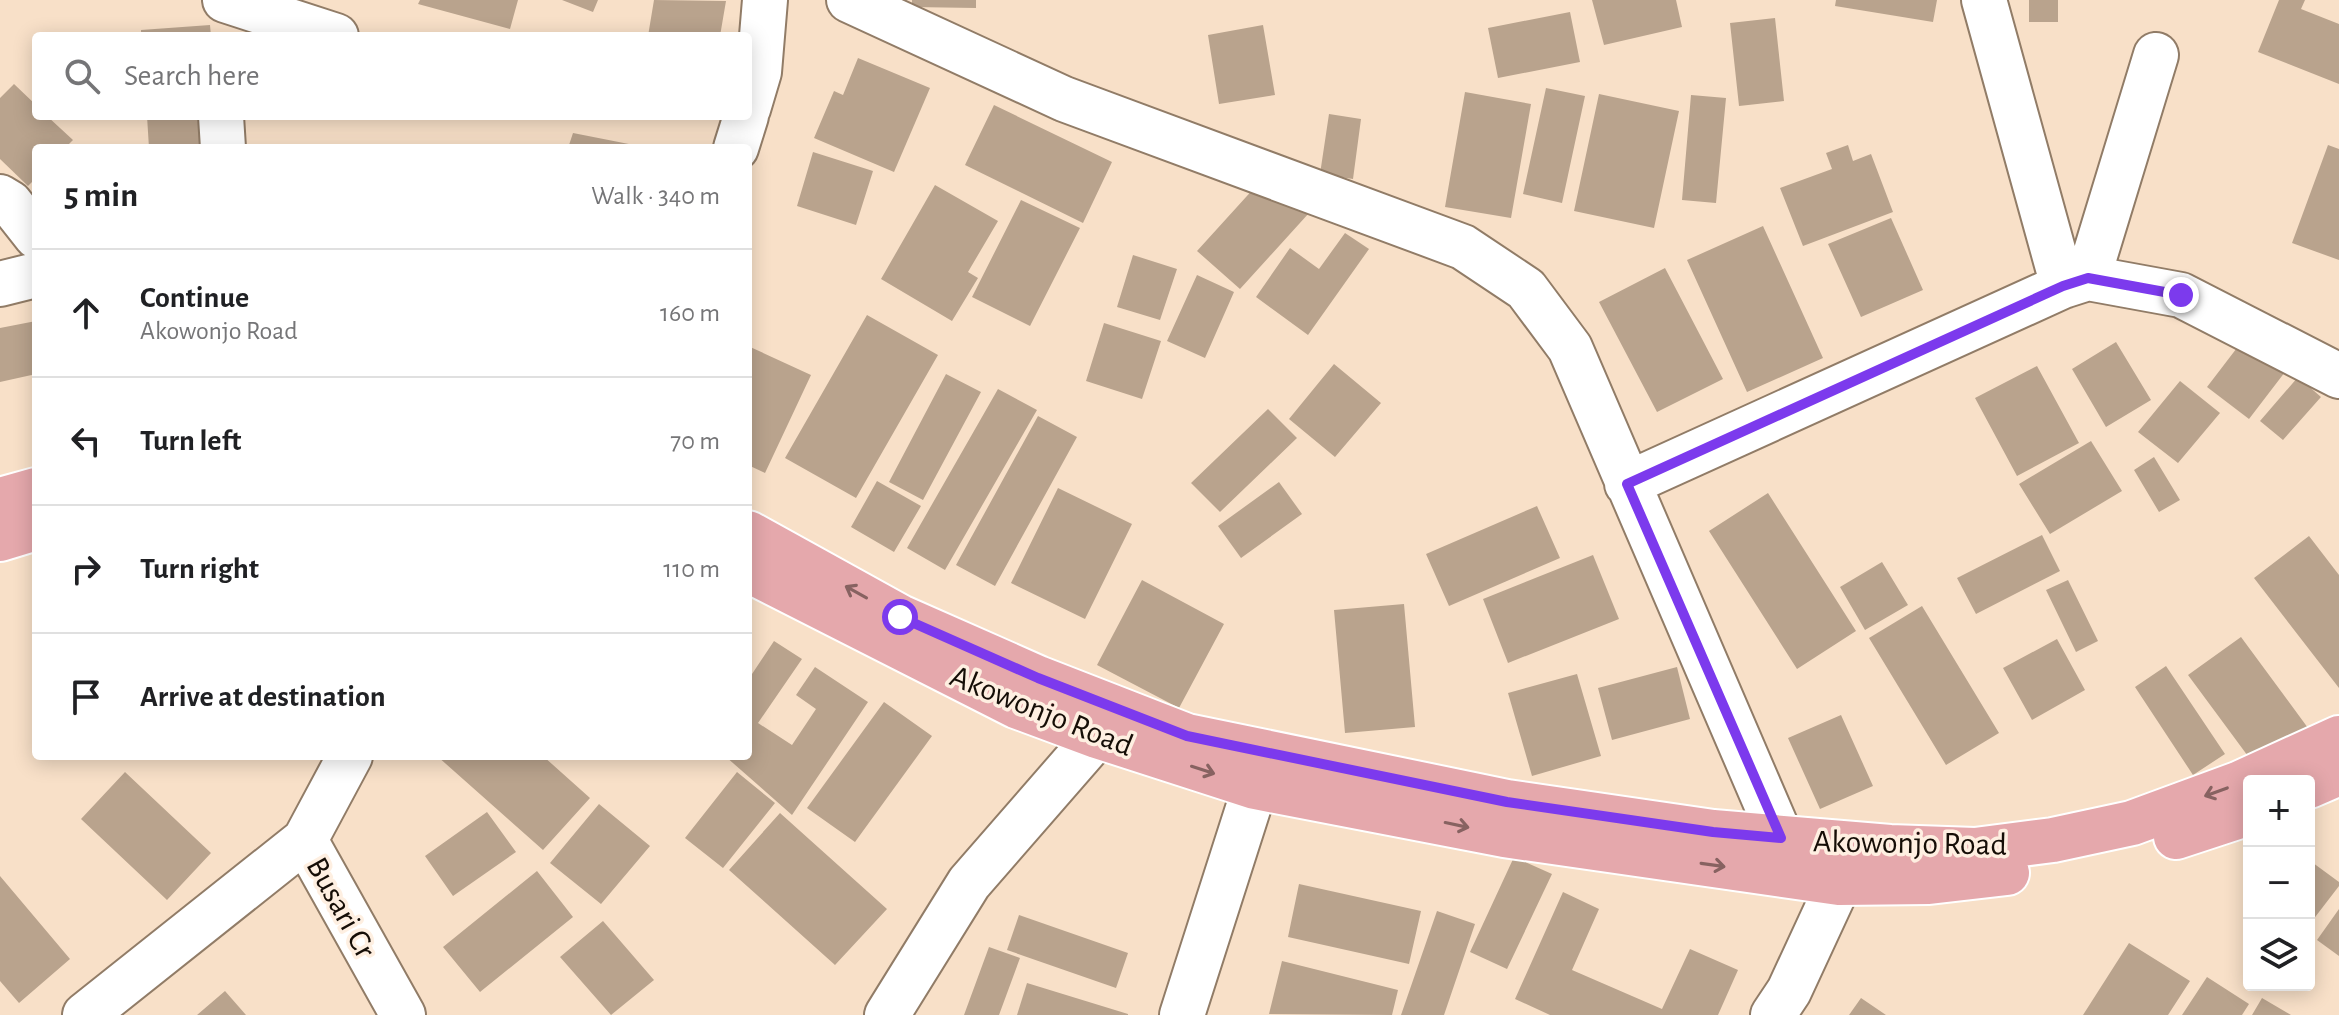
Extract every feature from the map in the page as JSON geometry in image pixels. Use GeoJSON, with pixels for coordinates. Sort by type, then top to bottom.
{"type":"FeatureCollection","features":[{"type":"Feature","properties":{"kind":"main road"},"geometry":{"type":"LineString","coordinates":[[0,500],[32,491]]}},
{"type":"Feature","properties":{"kind":"main road"},"geometry":{"type":"LineString","coordinates":[[0,539],[32,529]]}},
{"type":"Feature","properties":{"kind":"main road","name":"Akowonjo Road"},"geometry":{"type":"LineString","coordinates":[[752,535],[900,617],[1038,678],[1187,736],[1507,802],[1713,832],[1890,847],[1975,850],[2053,840],[2132,823],[2238,784],[2339,738]]}},
{"type":"Feature","properties":{"kind":"main road","name":"Akowonjo Road"},"geometry":{"type":"LineString","coordinates":[[752,572],[1016,706],[1097,736],[1255,787],[1504,835],[1839,883],[1929,882],[2053,868],[2130,851],[2243,815]]}},
{"type":"Feature","properties":{"kind":"main road"},"geometry":{"type":"LineString","coordinates":[[2315,783],[2339,773]]}},
{"type":"Feature","properties":{"kind":"street"},"geometry":{"type":"LineString","coordinates":[[752,96],[759,72],[765,0]]}},
{"type":"Feature","properties":{"kind":"street"},"geometry":{"type":"LineString","coordinates":[[849,0],[1064,99],[1463,247],[1526,289],[1570,348],[1781,838]]}},
{"type":"Feature","properties":{"kind":"street"},"geometry":{"type":"LineString","coordinates":[[1984,0],[2076,282]]}},
{"type":"Feature","properties":{"kind":"street"},"geometry":{"type":"LineString","coordinates":[[224,12],[317,32]]}},
{"type":"Feature","properties":{"kind":"street"},"geometry":{"type":"LineString","coordinates":[[2076,282],[2156,55]]}},
{"type":"Feature","properties":{"kind":"street"},"geometry":{"type":"LineString","coordinates":[[221,120],[223,144]]}},
{"type":"Feature","properties":{"kind":"street"},"geometry":{"type":"LineString","coordinates":[[737,144],[745,120]]}},
{"type":"Feature","properties":{"kind":"street"},"geometry":{"type":"LineString","coordinates":[[0,197],[10,203],[32,231]]}},
{"type":"Feature","properties":{"kind":"street"},"geometry":{"type":"LineString","coordinates":[[0,284],[32,276]]}},
{"type":"Feature","properties":{"kind":"street"},"geometry":{"type":"LineString","coordinates":[[1627,484],[2076,282],[2181,295],[2339,376]]}},
{"type":"Feature","properties":{"kind":"street"},"geometry":{"type":"LineString","coordinates":[[887,1015],[969,883],[1097,736]]}},
{"type":"Feature","properties":{"kind":"street","name":"Busari Cr"},"geometry":{"type":"LineString","coordinates":[[348,760],[305,840],[403,1015]]}},
{"type":"Feature","properties":{"kind":"street"},"geometry":{"type":"LineString","coordinates":[[1182,1015],[1255,787]]}},
{"type":"Feature","properties":{"kind":"street"},"geometry":{"type":"LineString","coordinates":[[85,1015],[305,840]]}},
{"type":"Feature","properties":{"kind":"street"},"geometry":{"type":"LineString","coordinates":[[1773,1015],[1789,991],[1839,883]]}},
{"type":"Feature","properties":{"kind":"building"},"geometry":{"type":"Polygon","coordinates":[[[420,0],[518,0],[510,29],[418,4],[420,0]]]}},
{"type":"Feature","properties":{"kind":"building"},"geometry":{"type":"Polygon","coordinates":[[[562,0],[598,0],[593,12],[562,0]]]}},
{"type":"Feature","properties":{"kind":"building"},"geometry":{"type":"Polygon","coordinates":[[[654,0],[726,1],[721,32],[649,32],[654,0]]]}},
{"type":"Feature","properties":{"kind":"building"},"geometry":{"type":"Polygon","coordinates":[[[912,0],[976,0],[976,8],[912,7],[912,0]]]}},
{"type":"Feature","properties":{"kind":"building"},"geometry":{"type":"Polygon","coordinates":[[[1592,0],[1676,0],[1682,27],[1604,45],[1592,0]]]}},
{"type":"Feature","properties":{"kind":"building"},"geometry":{"type":"Polygon","coordinates":[[[1836,0],[1937,0],[1933,22],[1835,6],[1836,0]]]}},
{"type":"Feature","properties":{"kind":"building"},"geometry":{"type":"Polygon","coordinates":[[[2029,0],[2058,0],[2058,22],[2029,22],[2029,0]]]}},
{"type":"Feature","properties":{"kind":"building"},"geometry":{"type":"Polygon","coordinates":[[[2279,0],[2305,0],[2301,9],[2339,24],[2339,84],[2258,52],[2279,0]]]}},
{"type":"Feature","properties":{"kind":"building"},"geometry":{"type":"Polygon","coordinates":[[[1570,12],[1580,62],[1498,78],[1488,28],[1570,12]]]}},
{"type":"Feature","properties":{"kind":"building"},"geometry":{"type":"Polygon","coordinates":[[[1775,18],[1784,101],[1739,106],[1730,23],[1775,18]]]}},
{"type":"Feature","properties":{"kind":"building"},"geometry":{"type":"Polygon","coordinates":[[[210,25],[211,32],[141,32],[210,25]]]}},
{"type":"Feature","properties":{"kind":"building"},"geometry":{"type":"Polygon","coordinates":[[[1263,25],[1275,95],[1219,104],[1208,35],[1263,25]]]}},
{"type":"Feature","properties":{"kind":"building"},"geometry":{"type":"Polygon","coordinates":[[[858,58],[930,88],[894,172],[814,138],[834,91],[843,95],[858,58]]]}},
{"type":"Feature","properties":{"kind":"building"},"geometry":{"type":"Polygon","coordinates":[[[14,84],[32,101],[32,120],[51,120],[73,140],[69,144],[32,144],[32,182],[28,186],[0,159],[0,98],[14,84]]]}},
{"type":"Feature","properties":{"kind":"building"},"geometry":{"type":"Polygon","coordinates":[[[1546,88],[1585,96],[1562,203],[1523,194],[1546,88]]]}},
{"type":"Feature","properties":{"kind":"building"},"geometry":{"type":"Polygon","coordinates":[[[1465,92],[1531,104],[1511,218],[1445,207],[1465,92]]]}},
{"type":"Feature","properties":{"kind":"building"},"geometry":{"type":"Polygon","coordinates":[[[1599,94],[1679,111],[1654,228],[1574,211],[1599,94]]]}},
{"type":"Feature","properties":{"kind":"building"},"geometry":{"type":"Polygon","coordinates":[[[1691,95],[1726,98],[1716,203],[1682,200],[1691,95]]]}},
{"type":"Feature","properties":{"kind":"building"},"geometry":{"type":"Polygon","coordinates":[[[994,105],[1112,162],[1083,223],[965,165],[994,105]]]}},
{"type":"Feature","properties":{"kind":"building"},"geometry":{"type":"Polygon","coordinates":[[[1329,114],[1361,119],[1353,179],[1320,174],[1329,114]]]}},
{"type":"Feature","properties":{"kind":"building"},"geometry":{"type":"Polygon","coordinates":[[[147,120],[216,120],[218,144],[149,144],[147,120]]]}},
{"type":"Feature","properties":{"kind":"building"},"geometry":{"type":"Polygon","coordinates":[[[573,133],[629,144],[569,144],[573,133]]]}},
{"type":"Feature","properties":{"kind":"building"},"geometry":{"type":"Polygon","coordinates":[[[1848,145],[1853,161],[1871,154],[1893,212],[1803,246],[1780,188],[1832,169],[1826,153],[1848,145]]]}},
{"type":"Feature","properties":{"kind":"building"},"geometry":{"type":"Polygon","coordinates":[[[2328,145],[2339,149],[2339,260],[2292,243],[2328,145]]]}},
{"type":"Feature","properties":{"kind":"building"},"geometry":{"type":"Polygon","coordinates":[[[813,152],[873,171],[856,225],[797,206],[813,152]]]}},
{"type":"Feature","properties":{"kind":"building"},"geometry":{"type":"Polygon","coordinates":[[[1266,175],[1309,213],[1240,289],[1197,251],[1266,175]]]}},
{"type":"Feature","properties":{"kind":"building"},"geometry":{"type":"Polygon","coordinates":[[[935,185],[998,221],[968,272],[978,278],[952,321],[881,279],[935,185]]]}},
{"type":"Feature","properties":{"kind":"building"},"geometry":{"type":"Polygon","coordinates":[[[1021,200],[1080,228],[1030,326],[972,297],[1021,200]]]}},
{"type":"Feature","properties":{"kind":"building"},"geometry":{"type":"Polygon","coordinates":[[[1891,218],[1923,290],[1861,317],[1828,244],[1891,218]]]}},
{"type":"Feature","properties":{"kind":"building"},"geometry":{"type":"Polygon","coordinates":[[[1763,226],[1823,358],[1747,392],[1687,260],[1763,226]]]}},
{"type":"Feature","properties":{"kind":"building"},"geometry":{"type":"Polygon","coordinates":[[[1345,233],[1369,249],[1308,335],[1256,297],[1290,248],[1319,269],[1345,233]]]}},
{"type":"Feature","properties":{"kind":"building"},"geometry":{"type":"Polygon","coordinates":[[[1133,255],[1177,269],[1160,320],[1117,307],[1133,255]]]}},
{"type":"Feature","properties":{"kind":"building"},"geometry":{"type":"Polygon","coordinates":[[[1665,268],[1723,379],[1657,412],[1599,302],[1665,268]]]}},
{"type":"Feature","properties":{"kind":"building"},"geometry":{"type":"Polygon","coordinates":[[[1197,275],[1234,292],[1205,358],[1167,341],[1197,275]]]}},
{"type":"Feature","properties":{"kind":"building"},"geometry":{"type":"Polygon","coordinates":[[[867,315],[938,355],[856,498],[785,458],[867,315]]]}},
{"type":"Feature","properties":{"kind":"building"},"geometry":{"type":"Polygon","coordinates":[[[32,322],[32,375],[0,382],[0,328],[32,322]]]}},
{"type":"Feature","properties":{"kind":"building"},"geometry":{"type":"Polygon","coordinates":[[[1104,323],[1161,341],[1142,399],[1086,381],[1104,323]]]}},
{"type":"Feature","properties":{"kind":"building"},"geometry":{"type":"Polygon","coordinates":[[[2243,340],[2285,372],[2249,419],[2207,387],[2243,340]]]}},
{"type":"Feature","properties":{"kind":"building"},"geometry":{"type":"Polygon","coordinates":[[[2116,342],[2151,400],[2106,427],[2072,369],[2116,342]]]}},
{"type":"Feature","properties":{"kind":"building"},"geometry":{"type":"Polygon","coordinates":[[[752,348],[811,375],[765,473],[752,467],[752,348]]]}},
{"type":"Feature","properties":{"kind":"building"},"geometry":{"type":"Polygon","coordinates":[[[1334,364],[1381,403],[1335,457],[1289,419],[1334,364]]]}},
{"type":"Feature","properties":{"kind":"building"},"geometry":{"type":"Polygon","coordinates":[[[2037,366],[2079,443],[2017,476],[1975,398],[2037,366]]]}},
{"type":"Feature","properties":{"kind":"building"},"geometry":{"type":"Polygon","coordinates":[[[946,374],[981,392],[923,500],[889,482],[946,374]]]}},
{"type":"Feature","properties":{"kind":"building"},"geometry":{"type":"Polygon","coordinates":[[[2298,377],[2321,397],[2283,440],[2260,421],[2298,377]]]}},
{"type":"Feature","properties":{"kind":"building"},"geometry":{"type":"Polygon","coordinates":[[[2180,381],[2220,413],[2178,463],[2138,432],[2180,381]]]}},
{"type":"Feature","properties":{"kind":"building"},"geometry":{"type":"Polygon","coordinates":[[[998,389],[1037,410],[945,570],[907,548],[998,389]]]}},
{"type":"Feature","properties":{"kind":"building"},"geometry":{"type":"Polygon","coordinates":[[[1268,409],[1297,438],[1220,512],[1191,483],[1268,409]]]}},
{"type":"Feature","properties":{"kind":"building"},"geometry":{"type":"Polygon","coordinates":[[[1038,416],[1077,437],[995,586],[956,565],[1038,416]]]}},
{"type":"Feature","properties":{"kind":"building"},"geometry":{"type":"Polygon","coordinates":[[[2091,441],[2122,491],[2050,534],[2019,484],[2091,441]]]}},
{"type":"Feature","properties":{"kind":"building"},"geometry":{"type":"Polygon","coordinates":[[[2154,457],[2180,500],[2159,512],[2134,470],[2154,457]]]}},
{"type":"Feature","properties":{"kind":"building"},"geometry":{"type":"Polygon","coordinates":[[[877,481],[921,506],[894,552],[851,527],[877,481]]]}},
{"type":"Feature","properties":{"kind":"building"},"geometry":{"type":"Polygon","coordinates":[[[1279,482],[1302,514],[1241,558],[1218,526],[1279,482]]]}},
{"type":"Feature","properties":{"kind":"building"},"geometry":{"type":"Polygon","coordinates":[[[1058,488],[1132,524],[1085,619],[1011,583],[1058,488]]]}},
{"type":"Feature","properties":{"kind":"building"},"geometry":{"type":"Polygon","coordinates":[[[1768,493],[1856,631],[1797,669],[1709,531],[1768,493]]]}},
{"type":"Feature","properties":{"kind":"building"},"geometry":{"type":"Polygon","coordinates":[[[1537,506],[1560,558],[1449,606],[1426,554],[1537,506]]]}},
{"type":"Feature","properties":{"kind":"building"},"geometry":{"type":"Polygon","coordinates":[[[2042,535],[2060,571],[1976,614],[1957,578],[2042,535]]]}},
{"type":"Feature","properties":{"kind":"building"},"geometry":{"type":"Polygon","coordinates":[[[2309,536],[2339,575],[2339,688],[2254,578],[2309,536]]]}},
{"type":"Feature","properties":{"kind":"building"},"geometry":{"type":"Polygon","coordinates":[[[1593,555],[1619,619],[1508,663],[1483,599],[1593,555]]]}},
{"type":"Feature","properties":{"kind":"building"},"geometry":{"type":"Polygon","coordinates":[[[1882,562],[1908,605],[1865,630],[1840,587],[1882,562]]]}},
{"type":"Feature","properties":{"kind":"building"},"geometry":{"type":"Polygon","coordinates":[[[1142,580],[1224,624],[1179,708],[1097,665],[1142,580]]]}},
{"type":"Feature","properties":{"kind":"building"},"geometry":{"type":"Polygon","coordinates":[[[2068,580],[2098,641],[2076,652],[2046,590],[2068,580]]]}},
{"type":"Feature","properties":{"kind":"building"},"geometry":{"type":"Polygon","coordinates":[[[1404,604],[1415,727],[1345,733],[1334,610],[1404,604]]]}},
{"type":"Feature","properties":{"kind":"building"},"geometry":{"type":"Polygon","coordinates":[[[1922,606],[1999,733],[1946,765],[1869,638],[1922,606]]]}},
{"type":"Feature","properties":{"kind":"building"},"geometry":{"type":"Polygon","coordinates":[[[2241,637],[2308,728],[2256,767],[2188,675],[2241,637]]]}},
{"type":"Feature","properties":{"kind":"building"},"geometry":{"type":"Polygon","coordinates":[[[2057,639],[2085,690],[2032,720],[2003,668],[2057,639]]]}},
{"type":"Feature","properties":{"kind":"building"},"geometry":{"type":"Polygon","coordinates":[[[774,641],[802,659],[758,723],[792,745],[816,709],[796,695],[815,667],[868,702],[792,815],[730,760],[752,760],[752,674],[774,641]]]}},
{"type":"Feature","properties":{"kind":"building"},"geometry":{"type":"Polygon","coordinates":[[[2166,666],[2225,754],[2193,775],[2135,687],[2166,666]]]}},
{"type":"Feature","properties":{"kind":"building"},"geometry":{"type":"Polygon","coordinates":[[[1677,667],[1690,719],[1612,740],[1598,688],[1677,667]]]}},
{"type":"Feature","properties":{"kind":"building"},"geometry":{"type":"Polygon","coordinates":[[[1577,674],[1601,756],[1532,776],[1508,693],[1577,674]]]}},
{"type":"Feature","properties":{"kind":"building"},"geometry":{"type":"Polygon","coordinates":[[[884,702],[932,736],[855,842],[807,808],[884,702]]]}},
{"type":"Feature","properties":{"kind":"building"},"geometry":{"type":"Polygon","coordinates":[[[1841,715],[1873,786],[1820,809],[1788,738],[1841,715]]]}},
{"type":"Feature","properties":{"kind":"building"},"geometry":{"type":"Polygon","coordinates":[[[442,760],[547,760],[590,798],[543,850],[442,760]]]}},
{"type":"Feature","properties":{"kind":"building"},"geometry":{"type":"Polygon","coordinates":[[[125,772],[211,853],[167,900],[81,819],[125,772]]]}},
{"type":"Feature","properties":{"kind":"building"},"geometry":{"type":"Polygon","coordinates":[[[737,772],[775,803],[723,868],[685,838],[737,772]]]}},
{"type":"Feature","properties":{"kind":"building"},"geometry":{"type":"Polygon","coordinates":[[[599,804],[650,846],[601,904],[550,863],[599,804]]]}},
{"type":"Feature","properties":{"kind":"building"},"geometry":{"type":"Polygon","coordinates":[[[487,812],[516,852],[453,896],[425,856],[487,812]]]}},
{"type":"Feature","properties":{"kind":"building"},"geometry":{"type":"Polygon","coordinates":[[[780,813],[887,909],[835,965],[729,870],[780,813]]]}},
{"type":"Feature","properties":{"kind":"building"},"geometry":{"type":"Polygon","coordinates":[[[1514,857],[1552,874],[1507,969],[1470,952],[1514,857]]]}},
{"type":"Feature","properties":{"kind":"building"},"geometry":{"type":"Polygon","coordinates":[[[2315,864],[2339,882],[2315,917],[2315,864]]]}},
{"type":"Feature","properties":{"kind":"building"},"geometry":{"type":"Polygon","coordinates":[[[537,871],[573,917],[480,992],[443,947],[537,871]]]}},
{"type":"Feature","properties":{"kind":"building"},"geometry":{"type":"Polygon","coordinates":[[[0,876],[70,959],[19,1003],[0,981],[0,876]]]}},
{"type":"Feature","properties":{"kind":"building"},"geometry":{"type":"Polygon","coordinates":[[[1299,884],[1421,911],[1409,964],[1288,937],[1299,884]]]}},
{"type":"Feature","properties":{"kind":"building"},"geometry":{"type":"Polygon","coordinates":[[[1563,892],[1599,909],[1572,970],[1662,1009],[1690,949],[1738,970],[1718,1015],[1550,1015],[1515,999],[1563,892]]]}},
{"type":"Feature","properties":{"kind":"building"},"geometry":{"type":"Polygon","coordinates":[[[2339,909],[2339,956],[2317,940],[2339,909]]]}},
{"type":"Feature","properties":{"kind":"building"},"geometry":{"type":"Polygon","coordinates":[[[1437,911],[1475,924],[1444,1015],[1401,1015],[1437,911]]]}},
{"type":"Feature","properties":{"kind":"building"},"geometry":{"type":"Polygon","coordinates":[[[1019,915],[1128,953],[1116,988],[1007,950],[1019,915]]]}},
{"type":"Feature","properties":{"kind":"building"},"geometry":{"type":"Polygon","coordinates":[[[603,921],[654,980],[611,1015],[560,957],[603,921]]]}},
{"type":"Feature","properties":{"kind":"building"},"geometry":{"type":"Polygon","coordinates":[[[2129,943],[2190,981],[2168,1015],[2083,1015],[2129,943]]]}},
{"type":"Feature","properties":{"kind":"building"},"geometry":{"type":"Polygon","coordinates":[[[989,947],[1020,958],[999,1015],[964,1015],[989,947]]]}},
{"type":"Feature","properties":{"kind":"building"},"geometry":{"type":"Polygon","coordinates":[[[1282,961],[1398,990],[1392,1015],[1269,1014],[1282,961]]]}},
{"type":"Feature","properties":{"kind":"building"},"geometry":{"type":"Polygon","coordinates":[[[2207,977],[2249,1004],[2242,1015],[2182,1015],[2207,977]]]}},
{"type":"Feature","properties":{"kind":"building"},"geometry":{"type":"Polygon","coordinates":[[[1027,983],[1128,1014],[1128,1015],[1017,1015],[1027,983]]]}},
{"type":"Feature","properties":{"kind":"building"},"geometry":{"type":"Polygon","coordinates":[[[225,991],[246,1015],[197,1015],[225,991]]]}},
{"type":"Feature","properties":{"kind":"building"},"geometry":{"type":"Polygon","coordinates":[[[1861,998],[1886,1015],[1849,1015],[1861,998]]]}},
{"type":"Feature","properties":{"kind":"building"},"geometry":{"type":"Polygon","coordinates":[[[2262,998],[2291,1015],[2252,1015],[2262,998]]]}},
{"type":"Feature","properties":{"kind":"route"},"geometry":{"type":"LineString","coordinates":[[900,617],[1038,678],[1187,736],[1507,802],[1713,832],[1781,838],[1627,484],[2063,286],[2088,278],[2181,295]]}}]}
